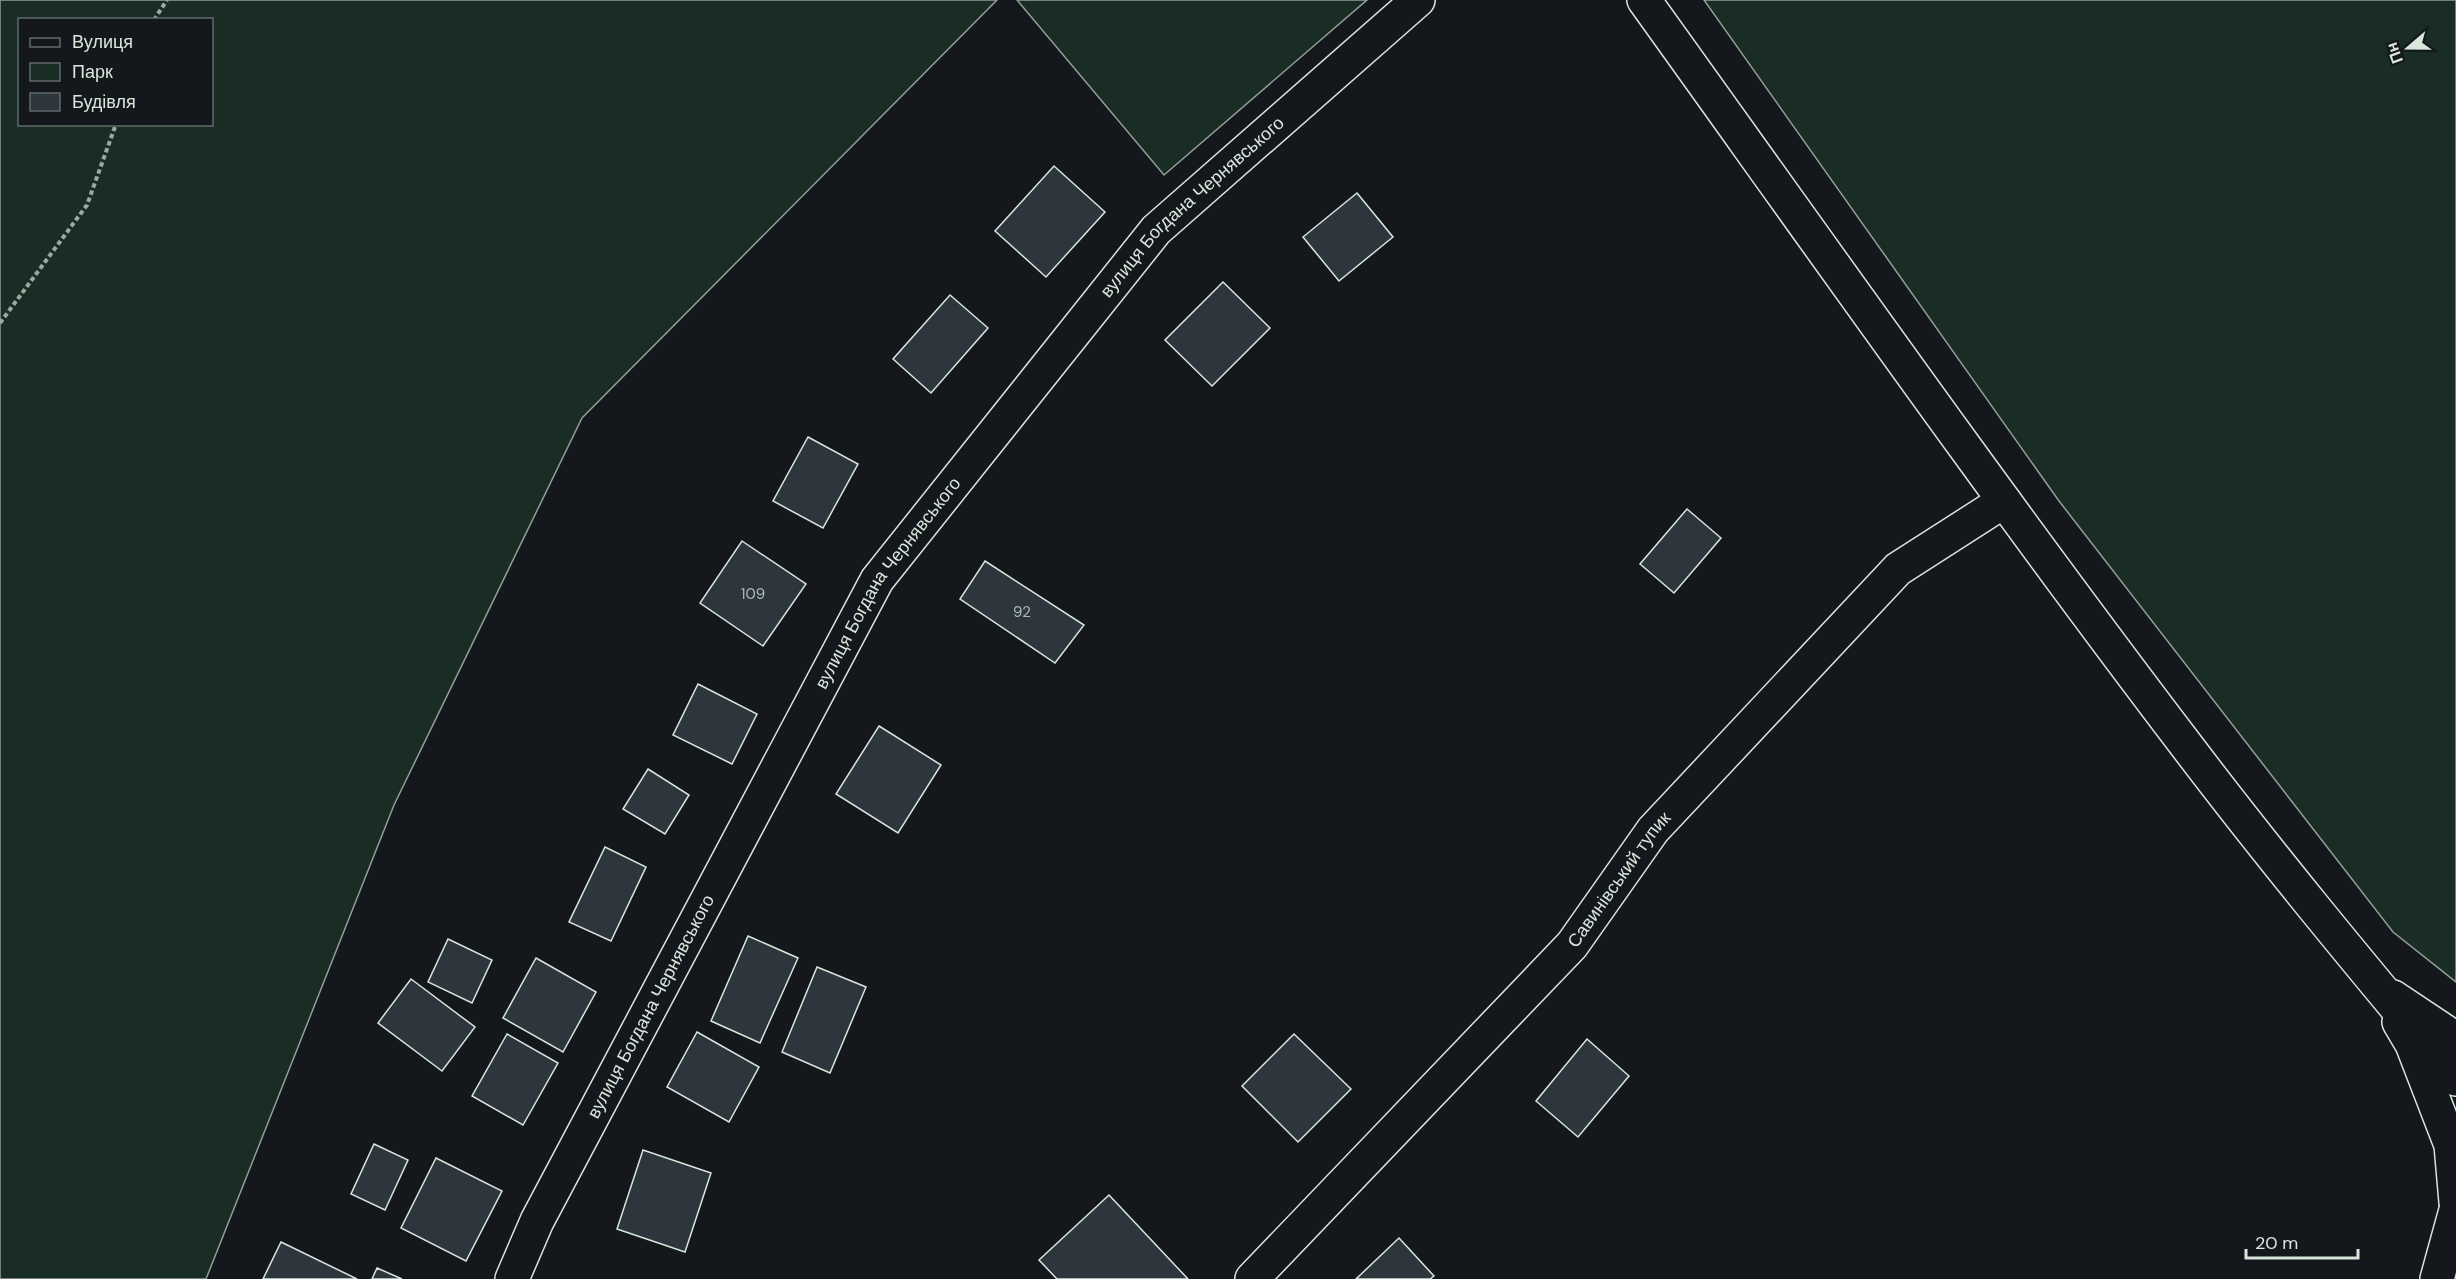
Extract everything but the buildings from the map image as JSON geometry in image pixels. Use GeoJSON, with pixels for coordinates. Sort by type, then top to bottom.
{"type":"FeatureCollection","features":[{"type":"Feature","properties":{"kind":"street","name":"вулиця Богдана Чернявського"},"geometry":{"type":"LineString","coordinates":[[513,1279],[537,1221],[877,580],[1156,230],[1418,0]]}},
{"type":"Feature","properties":{"kind":"street"},"geometry":{"type":"LineString","coordinates":[[1644,0],[2004,501],[2185,744],[2379,987],[2456,1078]]}},
{"type":"Feature","properties":{"kind":"street","name":"Савинівський тупик"},"geometry":{"type":"LineString","coordinates":[[1252,1279],[1572,945],[1653,830],[1898,568],[2004,501]]}},
{"type":"Feature","properties":{"kind":"street"},"geometry":{"type":"LineString","coordinates":[[2379,987],[2456,1039]]}},
{"type":"Feature","properties":{"kind":"street"},"geometry":{"type":"LineString","coordinates":[[2379,987],[2412,1044],[2451,1145],[2456,1202]]}},
{"type":"Feature","properties":{"kind":"street"},"geometry":{"type":"LineString","coordinates":[[2437,1279],[2456,1210]]}},
{"type":"Feature","properties":{"kind":"path"},"geometry":{"type":"LineString","coordinates":[[155,18],[167,0]]}},
{"type":"Feature","properties":{"kind":"path"},"geometry":{"type":"LineString","coordinates":[[0,323],[87,205],[115,126]]}},
{"type":"Feature","properties":{"kind":"green space"},"geometry":{"type":"Polygon","coordinates":[[[0,0],[997,0],[582,418],[394,805],[206,1279],[0,1279],[0,0]]]}},
{"type":"Feature","properties":{"kind":"green space"},"geometry":{"type":"Polygon","coordinates":[[[1017,0],[1367,0],[1164,175],[1017,0]]]}},
{"type":"Feature","properties":{"kind":"green space"},"geometry":{"type":"Polygon","coordinates":[[[1704,0],[2456,0],[2456,982],[2393,932],[2059,501],[1704,0]]]}}]}
